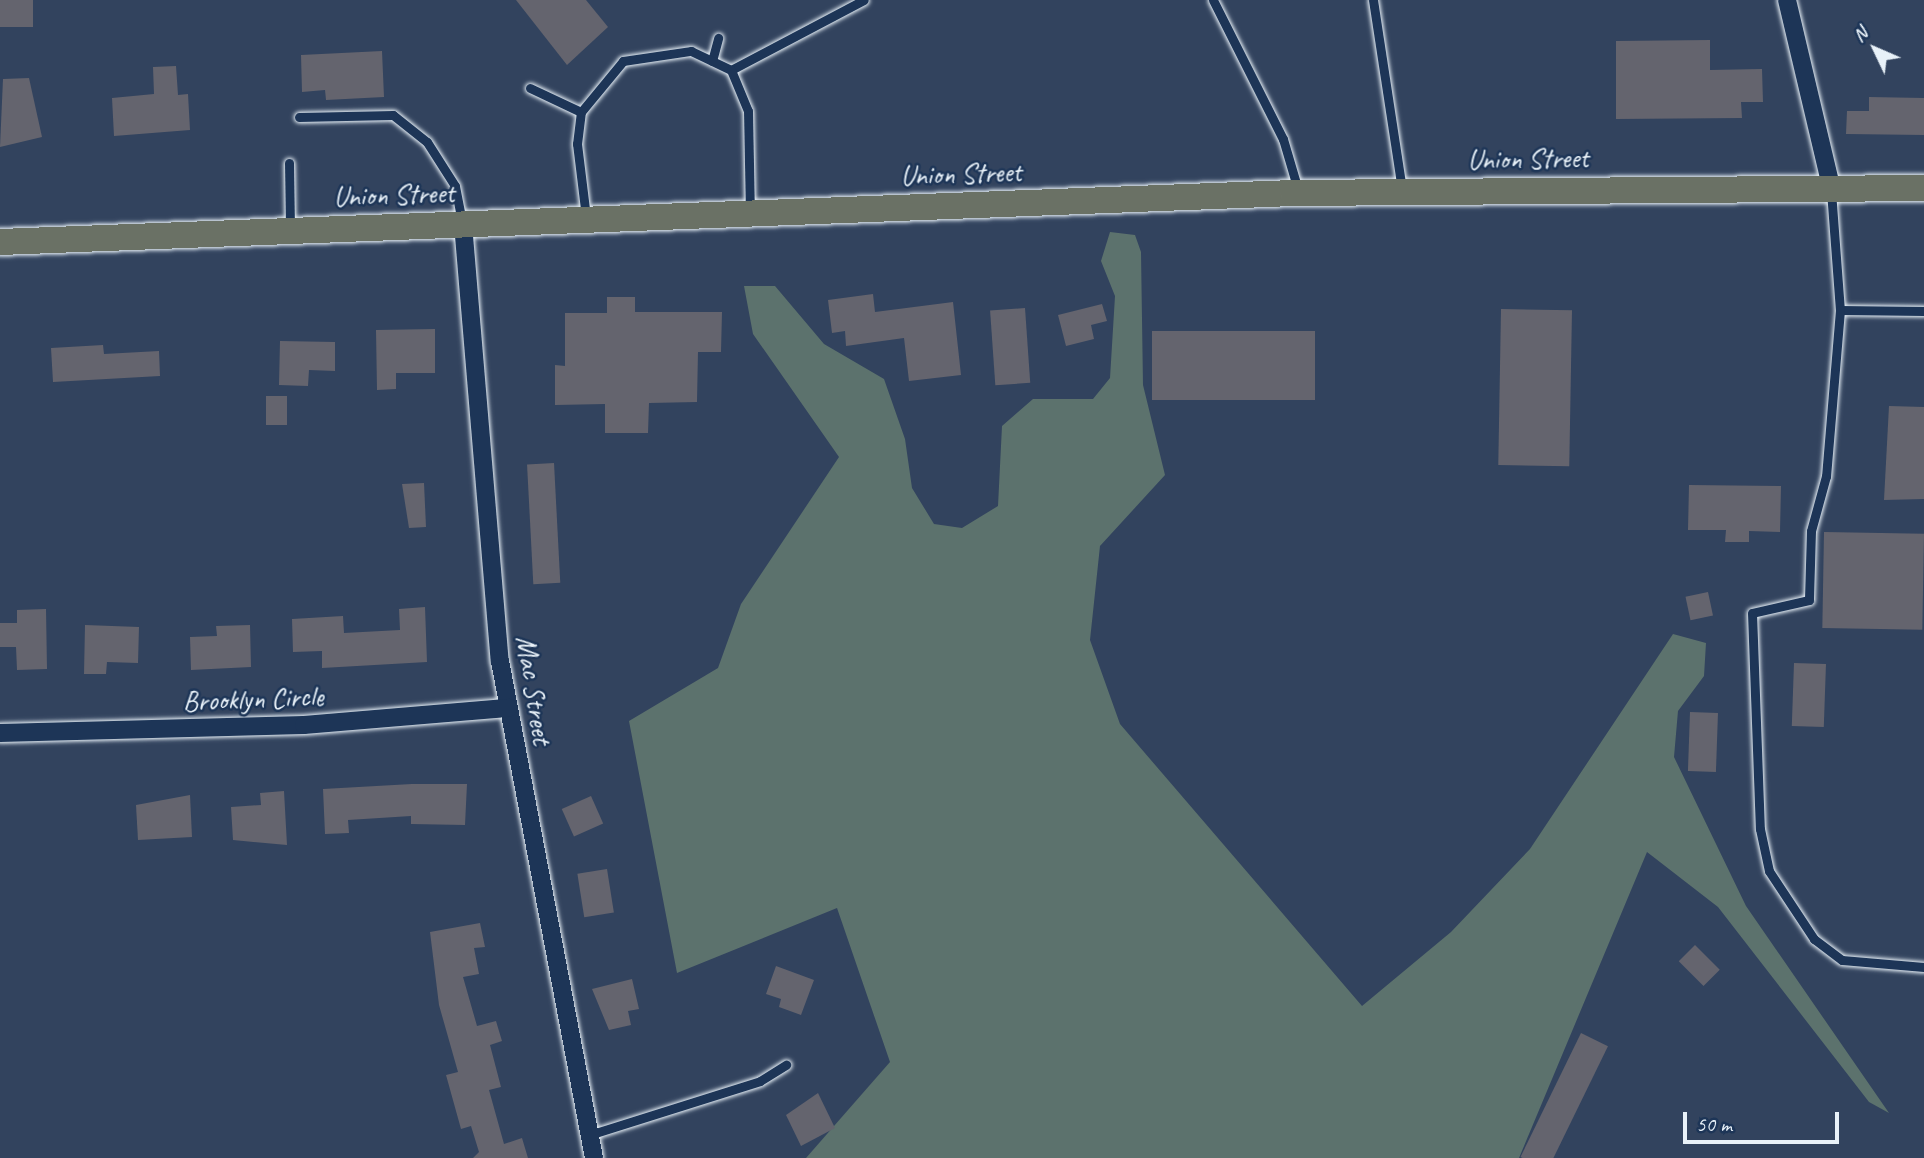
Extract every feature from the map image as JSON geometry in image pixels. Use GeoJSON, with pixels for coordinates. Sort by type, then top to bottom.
{"type":"FeatureCollection","features":[{"type":"Feature","properties":{"kind":"main road","name":"Union Street"},"geometry":{"type":"LineString","coordinates":[[0,242],[1299,193],[1831,186],[1924,188]]}},
{"type":"Feature","properties":{"kind":"street"},"geometry":{"type":"LineString","coordinates":[[1787,0],[1831,186]]}},
{"type":"Feature","properties":{"kind":"street","name":"Mac Street"},"geometry":{"type":"LineString","coordinates":[[463,224],[508,708],[594,1158]]}},
{"type":"Feature","properties":{"kind":"street","name":"Brooklyn Circle"},"geometry":{"type":"LineString","coordinates":[[0,733],[304,725],[508,708]]}},
{"type":"Feature","properties":{"kind":"lane"},"geometry":{"type":"LineString","coordinates":[[731,70],[864,0]]}},
{"type":"Feature","properties":{"kind":"lane"},"geometry":{"type":"LineString","coordinates":[[1213,0],[1283,139],[1299,193]]}},
{"type":"Feature","properties":{"kind":"lane"},"geometry":{"type":"LineString","coordinates":[[1373,0],[1403,192]]}},
{"type":"Feature","properties":{"kind":"lane"},"geometry":{"type":"LineString","coordinates":[[712,61],[718,38]]}},
{"type":"Feature","properties":{"kind":"lane"},"geometry":{"type":"LineString","coordinates":[[586,219],[577,144],[581,112],[623,61],[691,51],[731,70],[748,111],[750,213]]}},
{"type":"Feature","properties":{"kind":"lane"},"geometry":{"type":"LineString","coordinates":[[530,88],[581,112]]}},
{"type":"Feature","properties":{"kind":"lane"},"geometry":{"type":"LineString","coordinates":[[299,117],[393,115],[426,142],[455,186],[463,224]]}},
{"type":"Feature","properties":{"kind":"lane"},"geometry":{"type":"LineString","coordinates":[[289,163],[290,231]]}},
{"type":"Feature","properties":{"kind":"lane"},"geometry":{"type":"LineString","coordinates":[[1831,186],[1840,310],[1826,476],[1811,531],[1809,600],[1752,613],[1760,829],[1769,871],[1814,939],[1842,960],[1924,967]]}},
{"type":"Feature","properties":{"kind":"lane"},"geometry":{"type":"LineString","coordinates":[[1840,310],[1924,311]]}},
{"type":"Feature","properties":{"kind":"lane"},"geometry":{"type":"LineString","coordinates":[[589,1135],[760,1081],[786,1065]]}},
{"type":"Feature","properties":{"kind":"green space"},"geometry":{"type":"Polygon","coordinates":[[[1110,232],[1135,235],[1141,252],[1143,385],[1165,475],[1100,546],[1090,640],[1120,724],[1362,1006],[1451,932],[1530,849],[1673,634],[1706,643],[1704,676],[1678,711],[1674,757],[1746,906],[1889,1113],[1869,1102],[1718,907],[1647,852],[1519,1158],[806,1158],[890,1062],[837,908],[677,973],[629,721],[718,668],[741,604],[839,457],[753,334],[744,286],[775,286],[824,344],[884,379],[905,439],[912,488],[934,524],[962,528],[998,506],[1002,426],[1033,399],[1093,399],[1110,378],[1115,296],[1101,261],[1110,232]]]}},
{"type":"Feature","properties":{"kind":"building"},"geometry":{"type":"Polygon","coordinates":[[[0,0],[33,0],[33,27],[0,27],[0,0]]]}},
{"type":"Feature","properties":{"kind":"building"},"geometry":{"type":"Polygon","coordinates":[[[516,0],[586,0],[608,27],[567,65],[516,0]]]}},
{"type":"Feature","properties":{"kind":"building"},"geometry":{"type":"Polygon","coordinates":[[[1710,40],[1710,70],[1762,69],[1763,102],[1741,102],[1742,118],[1616,119],[1616,41],[1710,40]]]}},
{"type":"Feature","properties":{"kind":"building"},"geometry":{"type":"Polygon","coordinates":[[[382,51],[384,97],[326,100],[325,90],[302,92],[301,55],[382,51]]]}},
{"type":"Feature","properties":{"kind":"building"},"geometry":{"type":"Polygon","coordinates":[[[176,66],[178,95],[188,94],[190,130],[114,136],[112,98],[154,94],[153,67],[176,66]]]}},
{"type":"Feature","properties":{"kind":"building"},"geometry":{"type":"Polygon","coordinates":[[[29,78],[42,137],[0,147],[3,79],[29,78]]]}},
{"type":"Feature","properties":{"kind":"building"},"geometry":{"type":"Polygon","coordinates":[[[1869,97],[1924,98],[1924,135],[1846,134],[1847,111],[1869,111],[1869,97]]]}},
{"type":"Feature","properties":{"kind":"building"},"geometry":{"type":"Polygon","coordinates":[[[873,294],[875,312],[953,302],[961,375],[909,381],[904,338],[846,346],[845,331],[832,333],[828,300],[873,294]]]}},
{"type":"Feature","properties":{"kind":"building"},"geometry":{"type":"Polygon","coordinates":[[[607,297],[635,297],[635,312],[722,312],[721,352],[698,352],[697,402],[649,403],[648,433],[605,433],[605,404],[555,405],[555,365],[565,366],[565,313],[607,313],[607,297]]]}},
{"type":"Feature","properties":{"kind":"building"},"geometry":{"type":"Polygon","coordinates":[[[1102,304],[1107,321],[1091,325],[1094,339],[1066,346],[1058,315],[1102,304]]]}},
{"type":"Feature","properties":{"kind":"building"},"geometry":{"type":"Polygon","coordinates":[[[1025,308],[1030,383],[995,385],[990,310],[1025,308]]]}},
{"type":"Feature","properties":{"kind":"building"},"geometry":{"type":"Polygon","coordinates":[[[1501,309],[1572,310],[1569,466],[1498,465],[1501,309]]]}},
{"type":"Feature","properties":{"kind":"building"},"geometry":{"type":"Polygon","coordinates":[[[435,329],[435,373],[396,373],[396,389],[377,390],[376,330],[435,329]]]}},
{"type":"Feature","properties":{"kind":"building"},"geometry":{"type":"Polygon","coordinates":[[[1152,331],[1315,331],[1315,400],[1152,400],[1152,331]]]}},
{"type":"Feature","properties":{"kind":"building"},"geometry":{"type":"Polygon","coordinates":[[[280,341],[335,342],[335,371],[309,370],[308,386],[279,385],[280,341]]]}},
{"type":"Feature","properties":{"kind":"building"},"geometry":{"type":"Polygon","coordinates":[[[103,345],[104,354],[159,351],[160,376],[53,382],[51,348],[103,345]]]}},
{"type":"Feature","properties":{"kind":"building"},"geometry":{"type":"Polygon","coordinates":[[[266,396],[287,396],[287,425],[266,425],[266,396]]]}},
{"type":"Feature","properties":{"kind":"building"},"geometry":{"type":"Polygon","coordinates":[[[1889,406],[1924,407],[1924,499],[1884,500],[1889,406]]]}},
{"type":"Feature","properties":{"kind":"building"},"geometry":{"type":"Polygon","coordinates":[[[554,463],[560,583],[533,584],[527,464],[554,463]]]}},
{"type":"Feature","properties":{"kind":"building"},"geometry":{"type":"Polygon","coordinates":[[[424,483],[426,527],[409,528],[402,484],[424,483]]]}},
{"type":"Feature","properties":{"kind":"building"},"geometry":{"type":"Polygon","coordinates":[[[1689,485],[1781,486],[1780,532],[1749,531],[1749,542],[1725,542],[1726,530],[1688,530],[1689,485]]]}},
{"type":"Feature","properties":{"kind":"building"},"geometry":{"type":"Polygon","coordinates":[[[1824,532],[1924,534],[1922,630],[1822,628],[1824,532]]]}},
{"type":"Feature","properties":{"kind":"building"},"geometry":{"type":"Polygon","coordinates":[[[1708,592],[1713,615],[1690,620],[1686,597],[1708,592]]]}},
{"type":"Feature","properties":{"kind":"building"},"geometry":{"type":"Polygon","coordinates":[[[425,607],[427,662],[322,668],[322,651],[293,652],[292,619],[343,616],[344,633],[400,630],[399,609],[425,607]]]}},
{"type":"Feature","properties":{"kind":"building"},"geometry":{"type":"Polygon","coordinates":[[[46,609],[47,669],[17,670],[16,647],[0,647],[0,623],[17,623],[17,610],[46,609]]]}},
{"type":"Feature","properties":{"kind":"building"},"geometry":{"type":"Polygon","coordinates":[[[85,625],[139,627],[138,663],[107,662],[106,674],[84,674],[85,625]]]}},
{"type":"Feature","properties":{"kind":"building"},"geometry":{"type":"Polygon","coordinates":[[[250,625],[251,667],[191,670],[190,637],[217,636],[216,626],[250,625]]]}},
{"type":"Feature","properties":{"kind":"building"},"geometry":{"type":"Polygon","coordinates":[[[1794,663],[1826,664],[1824,727],[1792,726],[1794,663]]]}},
{"type":"Feature","properties":{"kind":"building"},"geometry":{"type":"Polygon","coordinates":[[[1690,712],[1718,713],[1716,772],[1688,771],[1690,712]]]}},
{"type":"Feature","properties":{"kind":"building"},"geometry":{"type":"Polygon","coordinates":[[[467,784],[465,825],[411,824],[411,816],[348,820],[349,833],[325,834],[323,789],[467,784]]]}},
{"type":"Feature","properties":{"kind":"building"},"geometry":{"type":"Polygon","coordinates":[[[284,791],[287,845],[233,840],[231,807],[261,805],[260,793],[284,791]]]}},
{"type":"Feature","properties":{"kind":"building"},"geometry":{"type":"Polygon","coordinates":[[[190,795],[192,837],[138,840],[136,805],[190,795]]]}},
{"type":"Feature","properties":{"kind":"building"},"geometry":{"type":"Polygon","coordinates":[[[591,796],[603,823],[574,836],[562,809],[591,796]]]}},
{"type":"Feature","properties":{"kind":"building"},"geometry":{"type":"Polygon","coordinates":[[[607,869],[614,912],[584,917],[577,874],[607,869]]]}},
{"type":"Feature","properties":{"kind":"building"},"geometry":{"type":"Polygon","coordinates":[[[480,923],[485,947],[474,948],[479,974],[463,977],[477,1026],[496,1021],[502,1041],[490,1045],[501,1087],[489,1090],[504,1144],[522,1138],[528,1158],[473,1158],[479,1152],[471,1126],[461,1129],[446,1075],[458,1072],[439,1005],[430,932],[480,923]]]}},
{"type":"Feature","properties":{"kind":"building"},"geometry":{"type":"Polygon","coordinates":[[[1695,945],[1720,970],[1703,986],[1679,961],[1695,945]]]}},
{"type":"Feature","properties":{"kind":"building"},"geometry":{"type":"Polygon","coordinates":[[[776,966],[814,980],[801,1015],[779,1007],[781,999],[766,994],[776,966]]]}},
{"type":"Feature","properties":{"kind":"building"},"geometry":{"type":"Polygon","coordinates":[[[632,979],[639,1009],[628,1011],[631,1025],[609,1030],[592,989],[632,979]]]}},
{"type":"Feature","properties":{"kind":"building"},"geometry":{"type":"Polygon","coordinates":[[[1581,1033],[1608,1046],[1553,1158],[1521,1157],[1581,1033]]]}},
{"type":"Feature","properties":{"kind":"building"},"geometry":{"type":"Polygon","coordinates":[[[818,1093],[835,1128],[801,1146],[786,1115],[818,1093]]]}}]}
